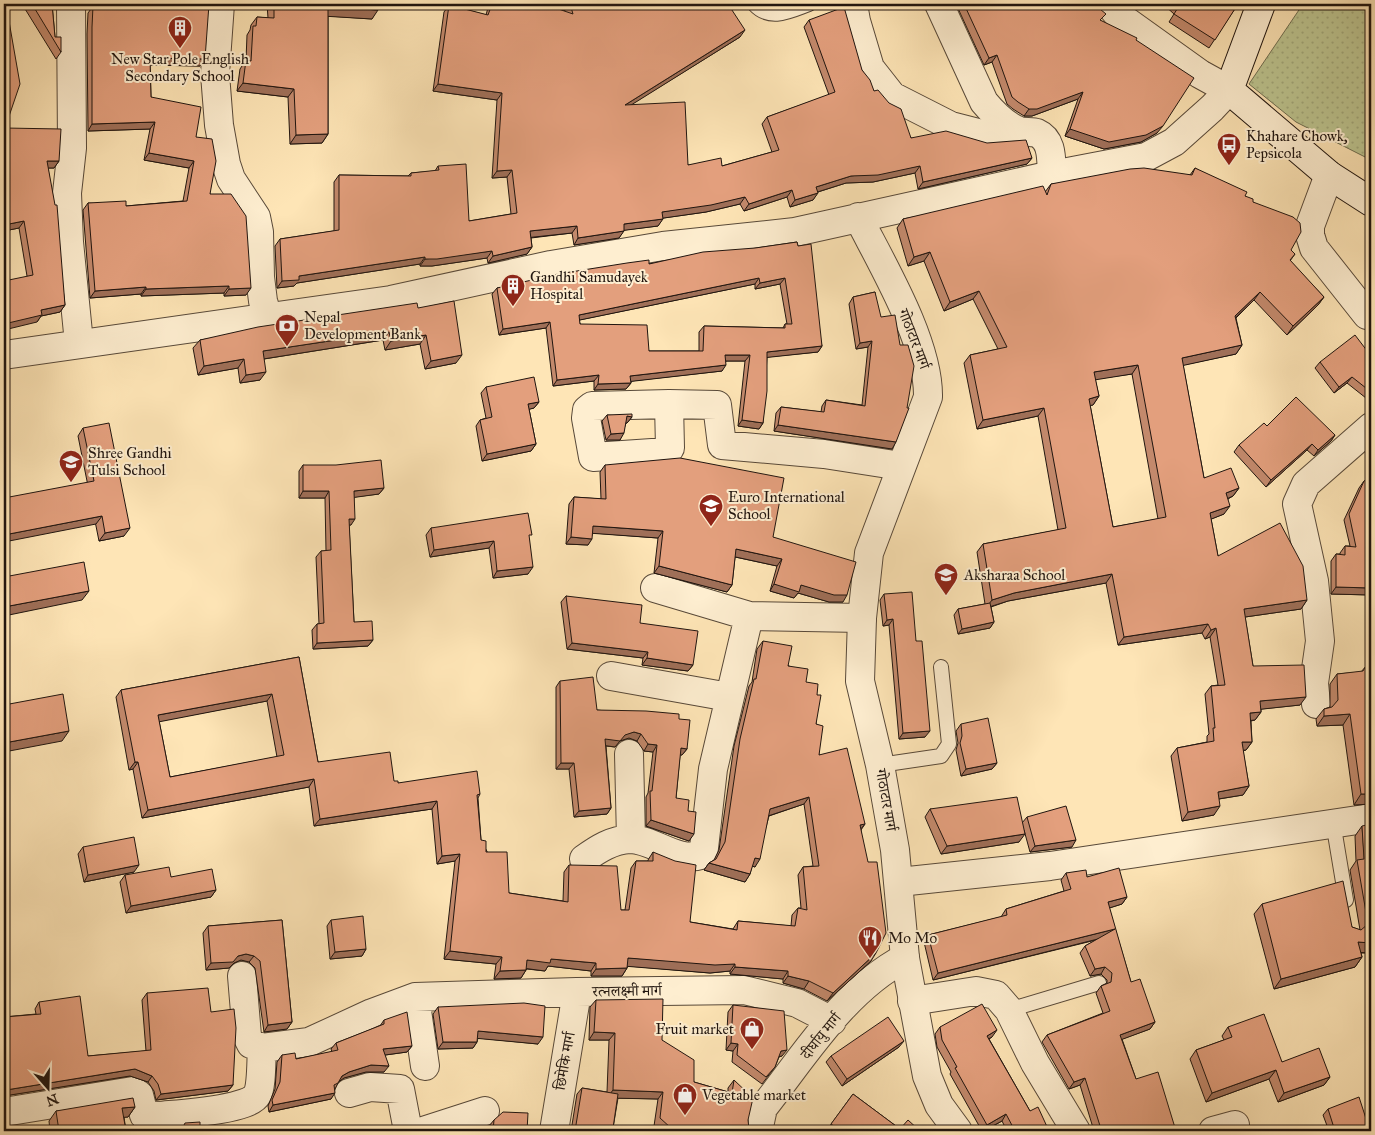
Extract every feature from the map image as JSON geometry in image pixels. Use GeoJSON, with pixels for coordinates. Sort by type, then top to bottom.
{"type":"FeatureCollection","features":[{"type":"Feature","properties":{"kind":"street"},"geometry":{"type":"LineString","coordinates":[[71,4],[72,148],[67,193],[69,242],[79,343]]}},
{"type":"Feature","properties":{"kind":"street"},"geometry":{"type":"LineString","coordinates":[[220,4],[215,74],[219,125],[226,164],[231,179],[256,217],[259,232],[260,277],[263,301],[268,318]]}},
{"type":"Feature","properties":{"kind":"street"},"geometry":{"type":"LineString","coordinates":[[853,4],[870,68],[892,96],[951,126],[986,135],[1018,131],[1036,133],[1046,140],[1051,152],[1052,175]]}},
{"type":"Feature","properties":{"kind":"street"},"geometry":{"type":"LineString","coordinates":[[939,4],[984,102],[996,115],[1018,131]]}},
{"type":"Feature","properties":{"kind":"street"},"geometry":{"type":"LineString","coordinates":[[1109,4],[1119,16],[1200,74],[1229,90],[1330,175],[1371,202]]}},
{"type":"Feature","properties":{"kind":"street"},"geometry":{"type":"LineString","coordinates":[[4,355],[391,300],[551,265],[663,246],[796,232],[1052,175],[1146,157],[1174,142],[1229,90],[1261,4]]}},
{"type":"Feature","properties":{"kind":"street"},"geometry":{"type":"LineString","coordinates":[[1330,175],[1310,226],[1310,235],[1314,248],[1370,316]]}},
{"type":"Feature","properties":{"kind":"street","name":"गोठाटार मार्ग"},"geometry":{"type":"LineString","coordinates":[[858,217],[919,346],[928,379],[928,397],[870,553],[862,618],[860,681],[880,765],[899,882],[905,958],[927,1076],[940,1105],[958,1131]]}},
{"type":"Feature","properties":{"kind":"street"},"geometry":{"type":"LineString","coordinates":[[669,404],[717,405],[722,445],[824,454],[902,466]]}},
{"type":"Feature","properties":{"kind":"street"},"geometry":{"type":"LineString","coordinates":[[1316,704],[1314,683],[1320,641],[1314,580],[1297,504],[1306,484],[1371,426]]}},
{"type":"Feature","properties":{"kind":"street"},"geometry":{"type":"LineString","coordinates":[[654,588],[749,616],[862,618]]}},
{"type":"Feature","properties":{"kind":"street"},"geometry":{"type":"LineString","coordinates":[[584,859],[603,845],[631,839],[691,858],[701,855],[704,848],[713,769],[749,616]]}},
{"type":"Feature","properties":{"kind":"street"},"geometry":{"type":"LineString","coordinates":[[611,676],[729,698]]}},
{"type":"Feature","properties":{"kind":"street"},"geometry":{"type":"LineString","coordinates":[[629,754],[631,839]]}},
{"type":"Feature","properties":{"kind":"street"},"geometry":{"type":"LineString","coordinates":[[899,882],[1050,866],[1332,822],[1371,818]]}},
{"type":"Feature","properties":{"kind":"street","name":"दीर्घायु मार्ग"},"geometry":{"type":"LineString","coordinates":[[758,1131],[763,1108],[854,995],[883,970],[905,958]]}},
{"type":"Feature","properties":{"kind":"street"},"geometry":{"type":"LineString","coordinates":[[4,1112],[133,1091],[139,1095],[144,1115],[162,1124],[252,1100],[258,1094],[262,1048],[251,1044],[247,1036],[242,976]]}},
{"type":"Feature","properties":{"kind":"street","name":"रत्नलक्ष्मी मार्ग"},"geometry":{"type":"LineString","coordinates":[[262,1048],[309,1042],[372,1013],[416,997],[577,992],[744,990],[797,1003],[832,1021]]}},
{"type":"Feature","properties":{"kind":"street"},"geometry":{"type":"LineString","coordinates":[[912,1001],[976,991],[996,995],[1009,1010],[1035,1063],[1076,1131]]}},
{"type":"Feature","properties":{"kind":"street","name":"छिमेकि मार्ग"},"geometry":{"type":"LineString","coordinates":[[554,1131],[577,992]]}},
{"type":"Feature","properties":{"kind":"street"},"geometry":{"type":"LineString","coordinates":[[416,997],[425,1066]]}},
{"type":"Feature","properties":{"kind":"street"},"geometry":{"type":"LineString","coordinates":[[349,1093],[370,1087],[400,1089],[408,1131]]}},
{"type":"Feature","properties":{"kind":"street"},"geometry":{"type":"LineString","coordinates":[[423,1131],[485,1111]]}},
{"type":"Feature","properties":{"kind":"lane"},"geometry":{"type":"LineString","coordinates":[[754,4],[760,10],[778,16],[809,4]]}},
{"type":"Feature","properties":{"kind":"lane"},"geometry":{"type":"LineString","coordinates":[[880,765],[941,756],[946,751],[949,744],[941,667]]}},
{"type":"Feature","properties":{"kind":"lane"},"geometry":{"type":"LineString","coordinates":[[1332,822],[1349,913]]}},
{"type":"Feature","properties":{"kind":"lane"},"geometry":{"type":"LineString","coordinates":[[1009,1010],[1099,983]]}},
{"type":"Feature","properties":{"kind":"green space"},"geometry":{"type":"Polygon","coordinates":[[[1303,4],[1371,4],[1371,160],[1296,122],[1249,84],[1303,4]]]}},
{"type":"Feature","properties":{"kind":"building"},"geometry":{"type":"Polygon","coordinates":[[[4,4],[6,4],[20,84],[5,128],[61,129],[59,161],[47,161],[55,205],[57,205],[65,305],[41,310],[42,315],[4,324],[4,281],[33,275],[24,221],[4,225],[4,4]]]}},
{"type":"Feature","properties":{"kind":"building"},"geometry":{"type":"Polygon","coordinates":[[[32,4],[52,4],[55,37],[61,37],[61,52],[32,4]]]}},
{"type":"Feature","properties":{"kind":"building"},"geometry":{"type":"Polygon","coordinates":[[[209,4],[205,59],[150,58],[151,97],[201,107],[196,137],[212,139],[216,161],[210,194],[231,194],[246,216],[251,288],[229,289],[229,286],[146,289],[146,287],[95,291],[88,203],[126,201],[126,206],[187,201],[194,161],[149,153],[155,122],[92,124],[93,6],[209,4]]]}},
{"type":"Feature","properties":{"kind":"building"},"geometry":{"type":"Polygon","coordinates":[[[274,4],[379,4],[378,10],[328,7],[328,134],[296,135],[294,89],[243,83],[246,60],[251,61],[253,26],[256,26],[257,17],[274,18],[274,4]]]}},
{"type":"Feature","properties":{"kind":"building"},"geometry":{"type":"Polygon","coordinates":[[[492,4],[544,4],[573,14],[570,4],[728,4],[745,30],[625,105],[685,102],[688,165],[721,158],[722,166],[779,150],[767,117],[835,92],[809,20],[844,7],[862,70],[870,80],[874,91],[878,90],[889,103],[901,109],[911,138],[946,131],[987,143],[1026,140],[1032,158],[923,182],[920,166],[878,175],[851,176],[816,187],[818,193],[795,200],[792,190],[749,204],[745,197],[711,205],[662,212],[663,219],[624,224],[624,231],[578,238],[577,226],[530,231],[532,247],[493,256],[492,251],[437,259],[425,259],[425,257],[299,276],[299,280],[282,281],[280,239],[339,230],[339,175],[411,176],[411,173],[439,170],[438,166],[466,164],[469,221],[517,213],[512,170],[497,171],[502,93],[438,84],[449,5],[488,15],[492,4]]]}},
{"type":"Feature","properties":{"kind":"building"},"geometry":{"type":"Polygon","coordinates":[[[964,4],[1068,4],[1069,6],[1071,4],[1094,4],[1106,14],[1100,20],[1137,38],[1136,40],[1194,78],[1163,126],[1146,135],[1109,142],[1070,129],[1083,92],[1037,109],[1029,109],[1012,97],[997,55],[989,58],[964,4]]]}},
{"type":"Feature","properties":{"kind":"building"},"geometry":{"type":"Polygon","coordinates":[[[1177,4],[1238,4],[1215,40],[1174,14],[1179,6],[1177,4]]]}},
{"type":"Feature","properties":{"kind":"building"},"geometry":{"type":"Polygon","coordinates":[[[1144,168],[1192,175],[1195,168],[1247,192],[1245,196],[1253,199],[1253,202],[1293,217],[1300,223],[1301,232],[1291,250],[1295,254],[1290,260],[1324,297],[1293,326],[1260,292],[1235,316],[1242,345],[1182,358],[1204,478],[1231,468],[1239,488],[1226,493],[1230,506],[1210,513],[1218,556],[1280,523],[1303,566],[1307,600],[1244,609],[1253,666],[1304,665],[1306,697],[1260,701],[1261,712],[1250,713],[1252,742],[1242,742],[1249,786],[1218,792],[1220,806],[1188,812],[1177,748],[1214,741],[1213,728],[1215,728],[1211,686],[1225,685],[1216,628],[1211,630],[1208,624],[1124,637],[1112,574],[1014,593],[992,600],[983,544],[1066,528],[1044,408],[983,420],[970,355],[1007,347],[979,291],[950,302],[930,252],[914,257],[903,219],[1043,186],[1047,195],[1051,184],[1144,168]],[[1138,365],[1094,372],[1099,396],[1089,399],[1113,527],[1166,517],[1138,365]]]}},
{"type":"Feature","properties":{"kind":"building"},"geometry":{"type":"Polygon","coordinates":[[[797,242],[798,246],[811,244],[822,346],[767,352],[767,391],[763,423],[742,420],[750,355],[725,355],[726,365],[630,376],[631,383],[598,384],[599,375],[557,380],[550,322],[503,329],[497,288],[558,274],[627,263],[649,260],[649,264],[703,252],[755,248],[797,242]],[[759,278],[579,315],[580,324],[647,325],[649,351],[703,351],[704,326],[785,328],[785,324],[792,324],[785,278],[760,283],[759,278]]]}},
{"type":"Feature","properties":{"kind":"building"},"geometry":{"type":"Polygon","coordinates":[[[875,292],[881,317],[895,315],[900,345],[908,345],[914,366],[907,408],[909,408],[896,442],[778,425],[781,407],[824,412],[826,400],[865,406],[872,341],[860,343],[853,297],[875,292]]]}},
{"type":"Feature","properties":{"kind":"building"},"geometry":{"type":"Polygon","coordinates":[[[454,301],[462,355],[431,361],[426,335],[391,341],[389,332],[263,351],[266,372],[246,375],[244,359],[204,366],[200,340],[258,327],[417,303],[418,308],[454,301]]]}},
{"type":"Feature","properties":{"kind":"building"},"geometry":{"type":"Polygon","coordinates":[[[1355,335],[1371,356],[1371,392],[1352,377],[1339,387],[1320,362],[1355,335]]]}},
{"type":"Feature","properties":{"kind":"building"},"geometry":{"type":"Polygon","coordinates":[[[534,377],[539,402],[528,404],[536,444],[487,454],[480,420],[492,417],[486,387],[534,377]]]}},
{"type":"Feature","properties":{"kind":"building"},"geometry":{"type":"Polygon","coordinates":[[[1296,397],[1335,435],[1318,450],[1312,444],[1271,480],[1239,445],[1264,423],[1267,426],[1296,397]]]}},
{"type":"Feature","properties":{"kind":"building"},"geometry":{"type":"Polygon","coordinates":[[[632,414],[632,417],[627,416],[624,433],[611,434],[607,415],[632,414]]]}},
{"type":"Feature","properties":{"kind":"building"},"geometry":{"type":"Polygon","coordinates":[[[109,423],[130,528],[105,533],[102,516],[4,535],[4,498],[94,481],[83,428],[109,423]]]}},
{"type":"Feature","properties":{"kind":"building"},"geometry":{"type":"Polygon","coordinates":[[[680,458],[784,478],[773,537],[856,562],[847,595],[834,595],[801,585],[799,592],[774,584],[782,559],[736,549],[732,585],[659,566],[663,531],[593,526],[592,539],[571,537],[574,497],[606,499],[605,465],[680,458]]]}},
{"type":"Feature","properties":{"kind":"building"},"geometry":{"type":"Polygon","coordinates":[[[381,460],[384,488],[354,491],[355,519],[349,519],[354,622],[372,621],[373,640],[317,643],[317,624],[324,623],[321,551],[331,550],[329,491],[303,491],[303,465],[336,465],[381,460]]]}},
{"type":"Feature","properties":{"kind":"building"},"geometry":{"type":"Polygon","coordinates":[[[1371,477],[1371,588],[1336,587],[1336,554],[1345,555],[1345,546],[1356,547],[1349,514],[1364,481],[1371,477]]]}},
{"type":"Feature","properties":{"kind":"building"},"geometry":{"type":"Polygon","coordinates":[[[528,513],[532,535],[529,535],[533,567],[497,571],[494,541],[434,550],[431,528],[528,513]]]}},
{"type":"Feature","properties":{"kind":"building"},"geometry":{"type":"Polygon","coordinates":[[[84,562],[89,591],[4,607],[4,577],[84,562]]]}},
{"type":"Feature","properties":{"kind":"building"},"geometry":{"type":"Polygon","coordinates":[[[912,592],[916,641],[922,641],[930,731],[903,733],[893,619],[887,620],[884,594],[912,592]]]}},
{"type":"Feature","properties":{"kind":"building"},"geometry":{"type":"Polygon","coordinates":[[[566,596],[642,605],[640,623],[698,631],[693,665],[647,658],[648,652],[572,643],[566,596]]]}},
{"type":"Feature","properties":{"kind":"building"},"geometry":{"type":"Polygon","coordinates":[[[990,603],[994,622],[962,629],[958,609],[990,603]]]}},
{"type":"Feature","properties":{"kind":"building"},"geometry":{"type":"Polygon","coordinates":[[[763,641],[792,646],[788,666],[808,669],[806,682],[818,684],[817,695],[821,695],[816,724],[823,726],[819,755],[847,748],[865,824],[860,825],[868,862],[877,862],[886,933],[876,953],[833,993],[809,981],[788,976],[788,971],[735,967],[735,964],[715,965],[628,958],[627,968],[596,969],[596,963],[551,959],[550,963],[527,960],[526,970],[500,971],[502,957],[450,951],[460,854],[442,856],[437,801],[320,819],[314,779],[148,810],[138,762],[135,762],[121,690],[299,657],[318,762],[390,752],[394,781],[398,781],[398,783],[477,771],[480,794],[477,795],[481,840],[486,841],[486,852],[507,852],[509,893],[568,902],[569,865],[617,866],[621,910],[629,910],[636,861],[653,861],[653,852],[675,861],[696,865],[690,922],[737,930],[738,921],[795,926],[798,908],[807,910],[803,867],[819,866],[809,797],[770,809],[760,859],[755,858],[750,874],[709,863],[716,859],[725,842],[740,739],[754,679],[756,679],[763,641]],[[272,694],[158,715],[170,777],[284,755],[272,694]]]}},
{"type":"Feature","properties":{"kind":"building"},"geometry":{"type":"Polygon","coordinates":[[[1371,665],[1371,794],[1361,794],[1350,714],[1324,716],[1324,709],[1332,707],[1338,700],[1337,674],[1363,671],[1366,666],[1371,665]]]}},
{"type":"Feature","properties":{"kind":"building"},"geometry":{"type":"Polygon","coordinates":[[[593,677],[597,710],[679,714],[679,719],[690,720],[687,749],[681,748],[676,798],[689,800],[688,811],[696,812],[694,834],[651,820],[650,791],[652,791],[657,745],[648,744],[641,734],[634,732],[625,735],[620,741],[605,739],[611,808],[579,811],[574,763],[561,763],[560,681],[593,677]]]}},
{"type":"Feature","properties":{"kind":"building"},"geometry":{"type":"Polygon","coordinates":[[[63,694],[69,731],[4,743],[4,705],[63,694]]]}},
{"type":"Feature","properties":{"kind":"building"},"geometry":{"type":"Polygon","coordinates":[[[988,718],[997,763],[966,769],[960,743],[962,736],[961,724],[988,718]]]}},
{"type":"Feature","properties":{"kind":"building"},"geometry":{"type":"Polygon","coordinates":[[[1017,797],[1025,834],[947,846],[930,809],[1017,797]]]}},
{"type":"Feature","properties":{"kind":"building"},"geometry":{"type":"Polygon","coordinates":[[[1066,806],[1076,840],[1035,846],[1027,817],[1066,806]]]}},
{"type":"Feature","properties":{"kind":"building"},"geometry":{"type":"Polygon","coordinates":[[[1371,824],[1371,943],[1358,942],[1362,957],[1281,979],[1262,904],[1343,881],[1352,927],[1361,930],[1368,924],[1357,860],[1364,859],[1362,826],[1371,824]]]}},
{"type":"Feature","properties":{"kind":"building"},"geometry":{"type":"Polygon","coordinates":[[[134,837],[139,865],[88,875],[83,847],[134,837]]]}},
{"type":"Feature","properties":{"kind":"building"},"geometry":{"type":"Polygon","coordinates":[[[169,867],[171,877],[212,869],[216,890],[131,906],[125,875],[169,867]]]}},
{"type":"Feature","properties":{"kind":"building"},"geometry":{"type":"Polygon","coordinates":[[[1119,868],[1127,897],[1108,902],[1131,982],[1140,979],[1155,1022],[1120,1035],[1136,1079],[1158,1072],[1176,1131],[1114,1131],[1112,1126],[1101,1129],[1085,1078],[1074,1082],[1047,1035],[1110,1011],[1101,986],[1111,982],[1112,973],[1105,967],[1095,969],[1085,946],[1115,929],[938,973],[928,935],[1007,915],[1006,909],[1071,889],[1066,873],[1086,870],[1087,877],[1119,868]]]}},
{"type":"Feature","properties":{"kind":"building"},"geometry":{"type":"Polygon","coordinates":[[[363,916],[366,949],[335,952],[331,920],[363,916]]]}},
{"type":"Feature","properties":{"kind":"building"},"geometry":{"type":"Polygon","coordinates":[[[282,920],[292,1022],[268,1025],[260,961],[254,956],[246,954],[238,956],[233,962],[211,963],[208,926],[282,920]]]}},
{"type":"Feature","properties":{"kind":"building"},"geometry":{"type":"Polygon","coordinates":[[[208,988],[211,1012],[234,1009],[236,1028],[233,1085],[161,1094],[158,1084],[152,1076],[135,1069],[4,1091],[4,1017],[41,1014],[39,1002],[80,996],[88,1056],[151,1050],[147,993],[208,988]]]}},
{"type":"Feature","properties":{"kind":"building"},"geometry":{"type":"Polygon","coordinates":[[[663,999],[662,1040],[694,1060],[694,1082],[732,1093],[734,1080],[753,1098],[748,1120],[748,1131],[683,1131],[671,1128],[660,1118],[663,1092],[613,1090],[615,1033],[594,1032],[596,1000],[663,999]]]}},
{"type":"Feature","properties":{"kind":"building"},"geometry":{"type":"Polygon","coordinates":[[[524,1003],[545,1006],[543,1037],[478,1031],[477,1042],[443,1042],[438,1007],[524,1003]]]}},
{"type":"Feature","properties":{"kind":"building"},"geometry":{"type":"Polygon","coordinates":[[[982,1004],[997,1030],[987,1036],[1030,1111],[1038,1107],[1049,1131],[1015,1131],[1006,1114],[987,1125],[955,1068],[957,1067],[942,1040],[940,1027],[982,1004]]]}},
{"type":"Feature","properties":{"kind":"building"},"geometry":{"type":"Polygon","coordinates":[[[733,1005],[784,1011],[787,1050],[781,1051],[775,1067],[766,1077],[737,1055],[738,1044],[731,1043],[733,1005]]]}},
{"type":"Feature","properties":{"kind":"building"},"geometry":{"type":"Polygon","coordinates":[[[407,1012],[412,1046],[383,1049],[389,1066],[371,1065],[349,1072],[342,1076],[338,1083],[334,1085],[335,1093],[273,1105],[272,1100],[280,1082],[282,1055],[295,1053],[296,1059],[338,1050],[336,1043],[384,1024],[384,1020],[407,1012]]]}},
{"type":"Feature","properties":{"kind":"building"},"geometry":{"type":"Polygon","coordinates":[[[1264,1014],[1282,1062],[1319,1048],[1330,1077],[1284,1093],[1276,1070],[1212,1093],[1196,1050],[1232,1037],[1228,1027],[1264,1014]]]}},
{"type":"Feature","properties":{"kind":"building"},"geometry":{"type":"Polygon","coordinates":[[[888,1017],[904,1041],[847,1079],[831,1056],[888,1017]]]}},
{"type":"Feature","properties":{"kind":"building"},"geometry":{"type":"Polygon","coordinates":[[[582,1088],[618,1094],[613,1128],[624,1131],[575,1131],[582,1088]]]}},
{"type":"Feature","properties":{"kind":"building"},"geometry":{"type":"Polygon","coordinates":[[[853,1094],[900,1129],[908,1120],[920,1131],[841,1131],[831,1124],[853,1094]]]}},
{"type":"Feature","properties":{"kind":"building"},"geometry":{"type":"Polygon","coordinates":[[[1359,1097],[1370,1131],[1335,1131],[1328,1109],[1359,1097]]]}},
{"type":"Feature","properties":{"kind":"building"},"geometry":{"type":"Polygon","coordinates":[[[133,1098],[135,1107],[122,1108],[126,1131],[59,1131],[56,1111],[133,1098]]]}},
{"type":"Feature","properties":{"kind":"building"},"geometry":{"type":"Polygon","coordinates":[[[503,1112],[528,1113],[527,1131],[493,1131],[494,1120],[503,1112]]]}},
{"type":"Feature","properties":{"kind":"building"},"geometry":{"type":"Polygon","coordinates":[[[200,1122],[200,1131],[181,1131],[185,1123],[200,1122]]]}},
{"type":"Feature","properties":{"kind":"place","name":"New Star Pole English Secondary School"},"geometry":{"type":"Point","coordinates":[180,49]}},
{"type":"Feature","properties":{"kind":"place","name":"Khahare Chowk, Pepsicola"},"geometry":{"type":"Point","coordinates":[1229,166]}},
{"type":"Feature","properties":{"kind":"place","name":"Gandhi Samudayek Hospital"},"geometry":{"type":"Point","coordinates":[513,307]}},
{"type":"Feature","properties":{"kind":"place","name":"Nepal Development Bank"},"geometry":{"type":"Point","coordinates":[287,347]}},
{"type":"Feature","properties":{"kind":"place","name":"Shree Gandhi Tulsi School"},"geometry":{"type":"Point","coordinates":[71,483]}},
{"type":"Feature","properties":{"kind":"place","name":"Euro International School"},"geometry":{"type":"Point","coordinates":[711,527]}},
{"type":"Feature","properties":{"kind":"place","name":"Aksharaa School"},"geometry":{"type":"Point","coordinates":[946,596]}},
{"type":"Feature","properties":{"kind":"place","name":"Mo Mo"},"geometry":{"type":"Point","coordinates":[870,959]}},
{"type":"Feature","properties":{"kind":"place","name":"Fruit market"},"geometry":{"type":"Point","coordinates":[752,1050]}},
{"type":"Feature","properties":{"kind":"place","name":"Vegetable market"},"geometry":{"type":"Point","coordinates":[685,1116]}}]}
